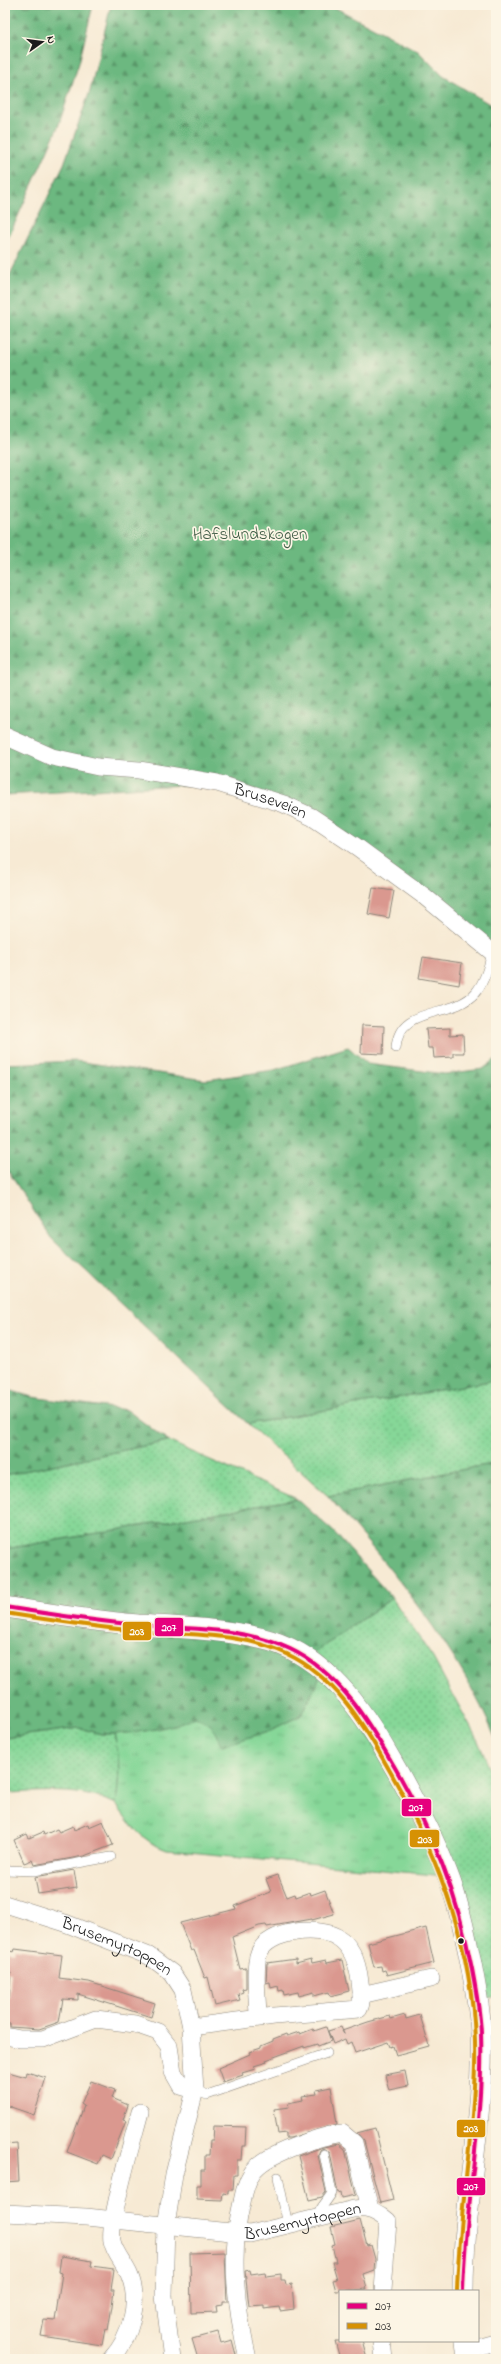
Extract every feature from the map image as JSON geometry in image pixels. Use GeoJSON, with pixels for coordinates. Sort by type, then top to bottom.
{"type":"FeatureCollection","features":[{"type":"Feature","properties":{"kind":"street","name":"Bruseveien"},"geometry":{"type":"LineString","coordinates":[[5,736],[52,757],[98,767],[139,770],[217,783],[284,804],[312,817],[357,847],[424,896],[494,953]]}},
{"type":"Feature","properties":{"kind":"street"},"geometry":{"type":"LineString","coordinates":[[5,1607],[98,1621],[223,1632],[272,1642],[308,1657],[323,1670],[352,1702],[380,1741],[422,1816],[448,1874],[464,1933],[478,2001],[481,2032],[479,2092],[466,2237],[463,2290]]}},
{"type":"Feature","properties":{"kind":"street","name":"Brusemyrtoppen"},"geometry":{"type":"LineString","coordinates":[[5,1904],[65,1923],[134,1949],[166,1967],[180,1981],[191,2027],[195,2090],[174,2174],[166,2226],[164,2296],[172,2359]]}},
{"type":"Feature","properties":{"kind":"street"},"geometry":{"type":"LineString","coordinates":[[191,2027],[258,2017],[352,2011],[358,2009],[361,2004],[361,1995],[357,1964],[352,1954],[338,1938],[318,1931],[289,1933],[265,1945],[259,1954],[258,2017]]}},
{"type":"Feature","properties":{"kind":"street"},"geometry":{"type":"LineString","coordinates":[[361,1995],[431,1979]]}},
{"type":"Feature","properties":{"kind":"street"},"geometry":{"type":"LineString","coordinates":[[5,2036],[20,2039],[43,2039],[96,2019],[135,2024],[158,2032],[169,2046],[173,2072],[181,2086],[195,2090]]}},
{"type":"Feature","properties":{"kind":"street"},"geometry":{"type":"LineString","coordinates":[[110,2359],[129,2330],[133,2310],[133,2288],[129,2274],[112,2241],[113,2220],[140,2112]]}},
{"type":"Feature","properties":{"kind":"street","name":"Brusemyrtoppen"},"geometry":{"type":"LineString","coordinates":[[248,2359],[239,2322],[235,2286],[236,2234],[244,2194],[252,2172],[262,2164],[287,2150],[329,2135],[342,2133],[354,2143],[370,2210]]}},
{"type":"Feature","properties":{"kind":"street","name":"Brusemyrtoppen"},"geometry":{"type":"LineString","coordinates":[[5,2212],[113,2220],[236,2234],[250,2234],[354,2209],[370,2210],[380,2214],[388,2221],[383,2290]]}},
{"type":"Feature","properties":{"kind":"street"},"geometry":{"type":"LineString","coordinates":[[382,2342],[384,2359]]}},
{"type":"Feature","properties":{"kind":"street"},"geometry":{"type":"LineString","coordinates":[[467,2350],[496,2343]]}},
{"type":"Feature","properties":{"kind":"lane"},"geometry":{"type":"LineString","coordinates":[[396,1048],[397,1036],[403,1026],[421,1016],[456,1006],[476,993],[487,973],[494,953]]}},
{"type":"Feature","properties":{"kind":"lane"},"geometry":{"type":"LineString","coordinates":[[5,1870],[34,1871],[111,1857]]}},
{"type":"Feature","properties":{"kind":"lane"},"geometry":{"type":"LineString","coordinates":[[195,2090],[207,2095],[327,2053]]}},
{"type":"Feature","properties":{"kind":"lane"},"geometry":{"type":"LineString","coordinates":[[321,2217],[320,2210],[332,2193],[324,2154]]}},
{"type":"Feature","properties":{"kind":"lane"},"geometry":{"type":"LineString","coordinates":[[278,2178],[288,2225]]}},
{"type":"Feature","properties":{"kind":"green space"},"geometry":{"type":"Polygon","coordinates":[[[5,5],[93,5],[79,63],[58,127],[5,245],[5,5]]]}},
{"type":"Feature","properties":{"kind":"green space","name":"Hafslundskogen"},"geometry":{"type":"Polygon","coordinates":[[[111,5],[330,5],[418,51],[443,76],[496,108],[496,958],[312,817],[217,783],[5,795],[5,285],[64,164],[90,91],[111,5]]]}},
{"type":"Feature","properties":{"kind":"green space"},"geometry":{"type":"Polygon","coordinates":[[[348,1047],[368,1064],[445,1074],[483,1069],[496,1059],[496,1380],[248,1424],[51,1238],[5,1166],[5,1064],[76,1061],[206,1080],[274,1070],[348,1047]]]}},
{"type":"Feature","properties":{"kind":"green space"},"geometry":{"type":"Polygon","coordinates":[[[496,1380],[496,1463],[328,1496],[248,1424],[496,1380]]]}},
{"type":"Feature","properties":{"kind":"green space"},"geometry":{"type":"Polygon","coordinates":[[[5,1389],[32,1397],[127,1410],[168,1441],[5,1475],[5,1389]]]}},
{"type":"Feature","properties":{"kind":"green space"},"geometry":{"type":"Polygon","coordinates":[[[168,1441],[297,1499],[5,1549],[5,1475],[168,1441]]]}},
{"type":"Feature","properties":{"kind":"green space"},"geometry":{"type":"Polygon","coordinates":[[[496,1463],[496,1740],[481,1706],[463,1673],[422,1611],[400,1581],[328,1496],[496,1463]]]}},
{"type":"Feature","properties":{"kind":"green space"},"geometry":{"type":"Polygon","coordinates":[[[297,1499],[334,1532],[392,1598],[308,1657],[323,1670],[302,1715],[269,1731],[222,1746],[195,1717],[177,1725],[129,1734],[101,1734],[79,1728],[5,1738],[5,1549],[297,1499]]]}},
{"type":"Feature","properties":{"kind":"green space"},"geometry":{"type":"Polygon","coordinates":[[[392,1598],[433,1658],[478,1741],[496,1784],[496,1996],[478,2001],[458,1909],[308,1657],[392,1598]]]}},
{"type":"Feature","properties":{"kind":"green space"},"geometry":{"type":"Polygon","coordinates":[[[323,1670],[342,1690],[448,1874],[435,1875],[167,1850],[158,1847],[144,1837],[126,1819],[116,1804],[119,1778],[118,1751],[114,1734],[156,1729],[195,1717],[211,1725],[222,1746],[269,1731],[302,1715],[323,1670]]]}},
{"type":"Feature","properties":{"kind":"green space"},"geometry":{"type":"Polygon","coordinates":[[[79,1728],[101,1734],[114,1734],[118,1751],[119,1778],[116,1804],[89,1795],[75,1793],[5,1793],[5,1738],[79,1728]]]}},
{"type":"Feature","properties":{"kind":"building"},"geometry":{"type":"Polygon","coordinates":[[[373,888],[394,891],[389,918],[368,914],[373,888]]]}},
{"type":"Feature","properties":{"kind":"building"},"geometry":{"type":"Polygon","coordinates":[[[423,957],[462,963],[459,985],[419,978],[423,957]]]}},
{"type":"Feature","properties":{"kind":"building"},"geometry":{"type":"Polygon","coordinates":[[[362,1025],[384,1026],[383,1054],[361,1053],[362,1025]]]}},
{"type":"Feature","properties":{"kind":"building"},"geometry":{"type":"Polygon","coordinates":[[[450,1028],[450,1035],[463,1034],[464,1053],[453,1053],[453,1057],[434,1058],[433,1048],[428,1048],[426,1029],[450,1028]]]}},
{"type":"Feature","properties":{"kind":"building"},"geometry":{"type":"Polygon","coordinates":[[[103,1821],[113,1845],[84,1856],[34,1865],[32,1860],[24,1863],[14,1840],[27,1834],[29,1838],[43,1832],[44,1835],[57,1829],[59,1832],[73,1826],[74,1830],[88,1824],[89,1827],[103,1821]]]}},
{"type":"Feature","properties":{"kind":"building"},"geometry":{"type":"Polygon","coordinates":[[[74,1870],[77,1888],[38,1894],[35,1877],[74,1870]]]}},
{"type":"Feature","properties":{"kind":"building"},"geometry":{"type":"Polygon","coordinates":[[[278,1875],[287,1897],[295,1894],[296,1897],[310,1892],[311,1895],[325,1890],[334,1914],[312,1920],[267,1927],[266,1925],[259,1926],[232,1937],[240,1969],[246,1968],[246,1988],[242,1989],[243,1992],[238,1994],[240,2000],[215,2006],[208,1977],[205,1978],[194,1950],[191,1951],[180,1923],[236,1909],[235,1906],[271,1892],[266,1879],[278,1875]]]}},
{"type":"Feature","properties":{"kind":"building"},"geometry":{"type":"Polygon","coordinates":[[[426,1928],[434,1963],[387,1975],[385,1970],[382,1971],[381,1966],[374,1967],[368,1943],[426,1928]]]}},
{"type":"Feature","properties":{"kind":"building"},"geometry":{"type":"Polygon","coordinates":[[[15,1949],[62,1955],[59,1978],[89,1982],[155,2003],[151,2017],[78,1994],[78,2000],[63,1999],[59,2022],[39,2029],[10,2027],[10,2024],[5,2023],[5,1997],[9,1997],[11,1973],[5,1972],[5,1950],[14,1952],[15,1949]]]}},
{"type":"Feature","properties":{"kind":"building"},"geometry":{"type":"Polygon","coordinates":[[[296,1959],[296,1963],[311,1959],[312,1963],[326,1960],[327,1963],[342,1960],[349,1991],[330,1996],[329,1992],[314,1996],[314,1992],[299,1996],[298,1992],[284,1995],[283,1990],[279,1991],[278,1986],[271,1988],[270,1982],[266,1983],[267,1963],[296,1959]]]}},
{"type":"Feature","properties":{"kind":"building"},"geometry":{"type":"Polygon","coordinates":[[[405,2015],[406,2019],[420,2015],[429,2046],[396,2055],[393,2046],[390,2047],[388,2042],[355,2053],[351,2042],[347,2044],[345,2039],[333,2044],[328,2031],[341,2027],[343,2031],[390,2016],[391,2019],[405,2015]]]}},
{"type":"Feature","properties":{"kind":"building"},"geometry":{"type":"Polygon","coordinates":[[[326,2027],[331,2041],[318,2046],[317,2044],[304,2048],[304,2046],[266,2060],[267,2062],[254,2066],[255,2069],[223,2082],[218,2068],[250,2054],[249,2052],[261,2048],[261,2046],[273,2041],[273,2039],[286,2034],[287,2036],[299,2032],[300,2034],[313,2029],[314,2031],[326,2027]]]}},
{"type":"Feature","properties":{"kind":"building"},"geometry":{"type":"Polygon","coordinates":[[[5,2071],[26,2077],[27,2072],[46,2078],[34,2115],[5,2105],[5,2071]]]}},
{"type":"Feature","properties":{"kind":"building"},"geometry":{"type":"Polygon","coordinates":[[[405,2071],[408,2086],[389,2090],[385,2075],[405,2071]]]}},
{"type":"Feature","properties":{"kind":"building"},"geometry":{"type":"Polygon","coordinates":[[[91,2081],[115,2090],[112,2098],[128,2105],[123,2120],[126,2121],[111,2159],[102,2155],[98,2164],[67,2152],[84,2106],[81,2104],[91,2081]]]}},
{"type":"Feature","properties":{"kind":"building"},"geometry":{"type":"Polygon","coordinates":[[[331,2087],[337,2124],[290,2138],[286,2138],[286,2133],[278,2134],[274,2109],[289,2107],[288,2103],[303,2100],[302,2096],[317,2094],[316,2090],[331,2087]]]}},
{"type":"Feature","properties":{"kind":"building"},"geometry":{"type":"Polygon","coordinates":[[[214,2126],[246,2127],[245,2146],[242,2146],[241,2160],[237,2160],[237,2175],[234,2175],[233,2190],[228,2190],[228,2194],[223,2193],[222,2200],[197,2199],[197,2185],[201,2185],[201,2170],[205,2170],[205,2155],[209,2155],[210,2140],[213,2140],[214,2126]]]}},
{"type":"Feature","properties":{"kind":"building"},"geometry":{"type":"Polygon","coordinates":[[[375,2128],[393,2200],[380,2203],[364,2141],[357,2133],[375,2128]]]}},
{"type":"Feature","properties":{"kind":"building"},"geometry":{"type":"Polygon","coordinates":[[[17,2143],[19,2181],[5,2182],[5,2144],[17,2143]]]}},
{"type":"Feature","properties":{"kind":"building"},"geometry":{"type":"Polygon","coordinates":[[[339,2144],[345,2149],[356,2195],[342,2198],[341,2192],[338,2193],[330,2153],[323,2148],[320,2150],[318,2155],[326,2192],[322,2197],[309,2200],[298,2156],[323,2147],[339,2144]]]}},
{"type":"Feature","properties":{"kind":"building"},"geometry":{"type":"Polygon","coordinates":[[[360,2220],[367,2246],[371,2245],[375,2259],[374,2270],[363,2274],[367,2289],[336,2291],[333,2280],[337,2279],[332,2262],[336,2262],[332,2245],[335,2244],[331,2227],[360,2220]]]}},
{"type":"Feature","properties":{"kind":"building"},"geometry":{"type":"Polygon","coordinates":[[[225,2252],[227,2302],[222,2302],[222,2305],[216,2306],[217,2312],[191,2313],[190,2253],[225,2252]]]}},
{"type":"Feature","properties":{"kind":"building"},"geometry":{"type":"Polygon","coordinates":[[[61,2256],[92,2261],[91,2266],[114,2269],[111,2290],[114,2290],[112,2306],[108,2330],[105,2329],[102,2345],[41,2336],[44,2320],[55,2321],[62,2273],[59,2272],[61,2256]]]}},
{"type":"Feature","properties":{"kind":"building"},"geometry":{"type":"Polygon","coordinates":[[[250,2270],[251,2274],[265,2272],[266,2276],[281,2274],[281,2280],[285,2280],[286,2285],[292,2284],[294,2309],[280,2311],[279,2307],[264,2309],[264,2305],[249,2306],[245,2271],[250,2270]]]}},
{"type":"Feature","properties":{"kind":"building"},"geometry":{"type":"Polygon","coordinates":[[[218,2332],[221,2343],[232,2340],[237,2359],[198,2359],[192,2339],[218,2332]]]}},
{"type":"Feature","properties":{"kind":"building"},"geometry":{"type":"Polygon","coordinates":[[[335,2341],[362,2342],[367,2359],[340,2359],[335,2341]]]}},
{"type":"Feature","properties":{"kind":"transit line","name":"207"},"geometry":{"type":"LineString","coordinates":[[5,1607],[138,1625],[215,1630],[272,1642],[290,1649],[323,1671],[338,1684],[363,1715],[408,1791],[432,1839],[459,1914],[472,1969],[480,2017],[481,2065],[480,2098],[464,2259],[463,2290]]}},
{"type":"Feature","properties":{"kind":"transit line","name":"203"},"geometry":{"type":"LineString","coordinates":[[5,1613],[137,1631],[232,1638],[269,1647],[304,1663],[319,1675],[346,1702],[368,1733],[424,1836],[439,1873],[452,1910],[470,1986],[474,2025],[474,2093],[460,2234],[457,2290]]}}]}
